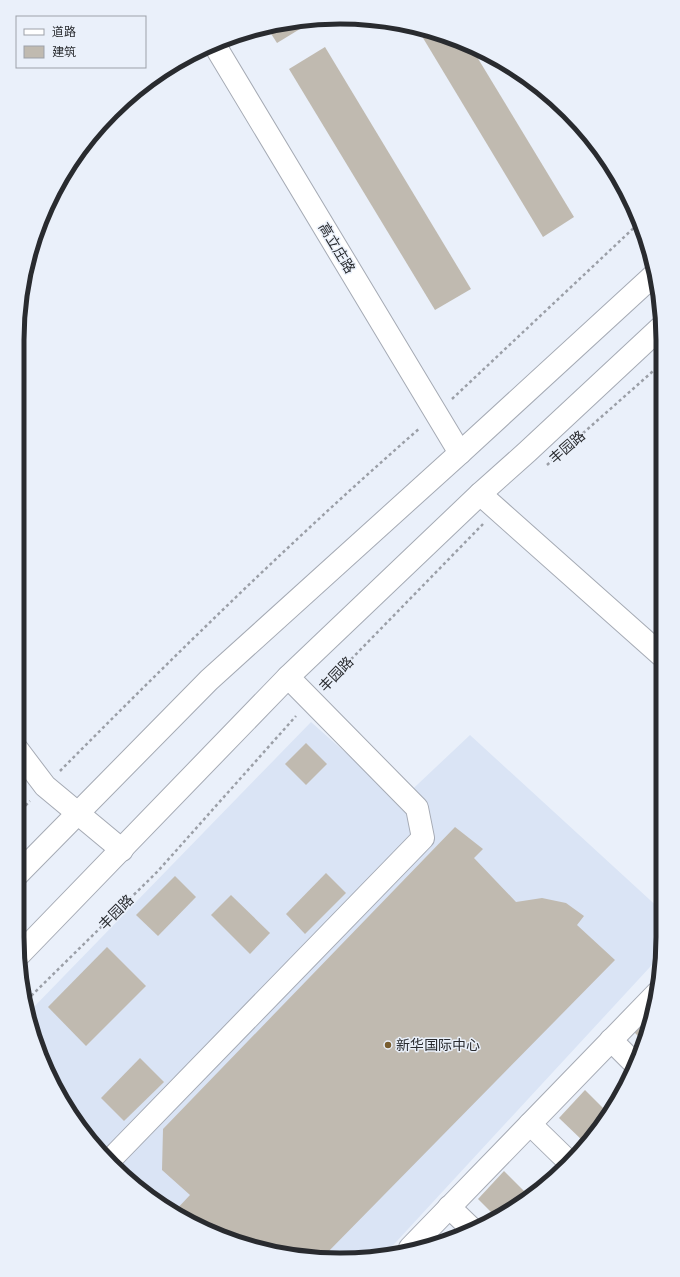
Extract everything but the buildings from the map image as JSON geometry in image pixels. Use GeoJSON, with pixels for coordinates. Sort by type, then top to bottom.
{"type":"FeatureCollection","features":[{"type":"Feature","properties":{"kind":"main road","name":"高立庄路"},"geometry":{"type":"LineString","coordinates":[[217,49],[460,453]]}},
{"type":"Feature","properties":{"kind":"main road"},"geometry":{"type":"LineString","coordinates":[[24,868],[209,680],[460,453],[650,278]]}},
{"type":"Feature","properties":{"kind":"main road","name":"丰园路"},"geometry":{"type":"LineString","coordinates":[[25,949],[288,677],[480,494],[656,332]]}},
{"type":"Feature","properties":{"kind":"main road"},"geometry":{"type":"LineString","coordinates":[[480,494],[656,651]]}},
{"type":"Feature","properties":{"kind":"main road"},"geometry":{"type":"LineString","coordinates":[[113,1156],[423,838],[417,808],[288,677]]}},
{"type":"Feature","properties":{"kind":"main road"},"geometry":{"type":"LineString","coordinates":[[24,758],[45,786],[122,850]]}},
{"type":"Feature","properties":{"kind":"main road"},"geometry":{"type":"LineString","coordinates":[[414,1244],[650,1001]]}},
{"type":"Feature","properties":{"kind":"main road"},"geometry":{"type":"LineString","coordinates":[[611,1040],[631,1060]]}},
{"type":"Feature","properties":{"kind":"main road"},"geometry":{"type":"LineString","coordinates":[[530,1124],[565,1158]]}},
{"type":"Feature","properties":{"kind":"main road"},"geometry":{"type":"LineString","coordinates":[[449,1207],[468,1226]]}},
{"type":"Feature","properties":{"kind":"path"},"geometry":{"type":"LineString","coordinates":[[24,807],[165,665],[365,476],[437,413],[635,227]]}},
{"type":"Feature","properties":{"kind":"path","name":"丰园路"},"geometry":{"type":"LineString","coordinates":[[544,468],[656,369]]}},
{"type":"Feature","properties":{"kind":"path","name":"丰园路"},"geometry":{"type":"LineString","coordinates":[[30,998],[158,871],[311,700],[497,509]]}},
{"type":"Feature","properties":{"kind":"shaded area","name":"新华国际中心"},"geometry":{"type":"Polygon","coordinates":[[[311,722],[400,801],[470,735],[656,906],[655,962],[390,1249],[340,1253],[278,1247],[219,1229],[182,1211],[164,1200],[132,1175],[102,1145],[77,1113],[66,1095],[48,1058],[32,1009],[311,722]]]}},
{"type":"Feature","properties":{"kind":"place","name":"新华国际中心"},"geometry":{"type":"Point","coordinates":[388,1045]}}]}
